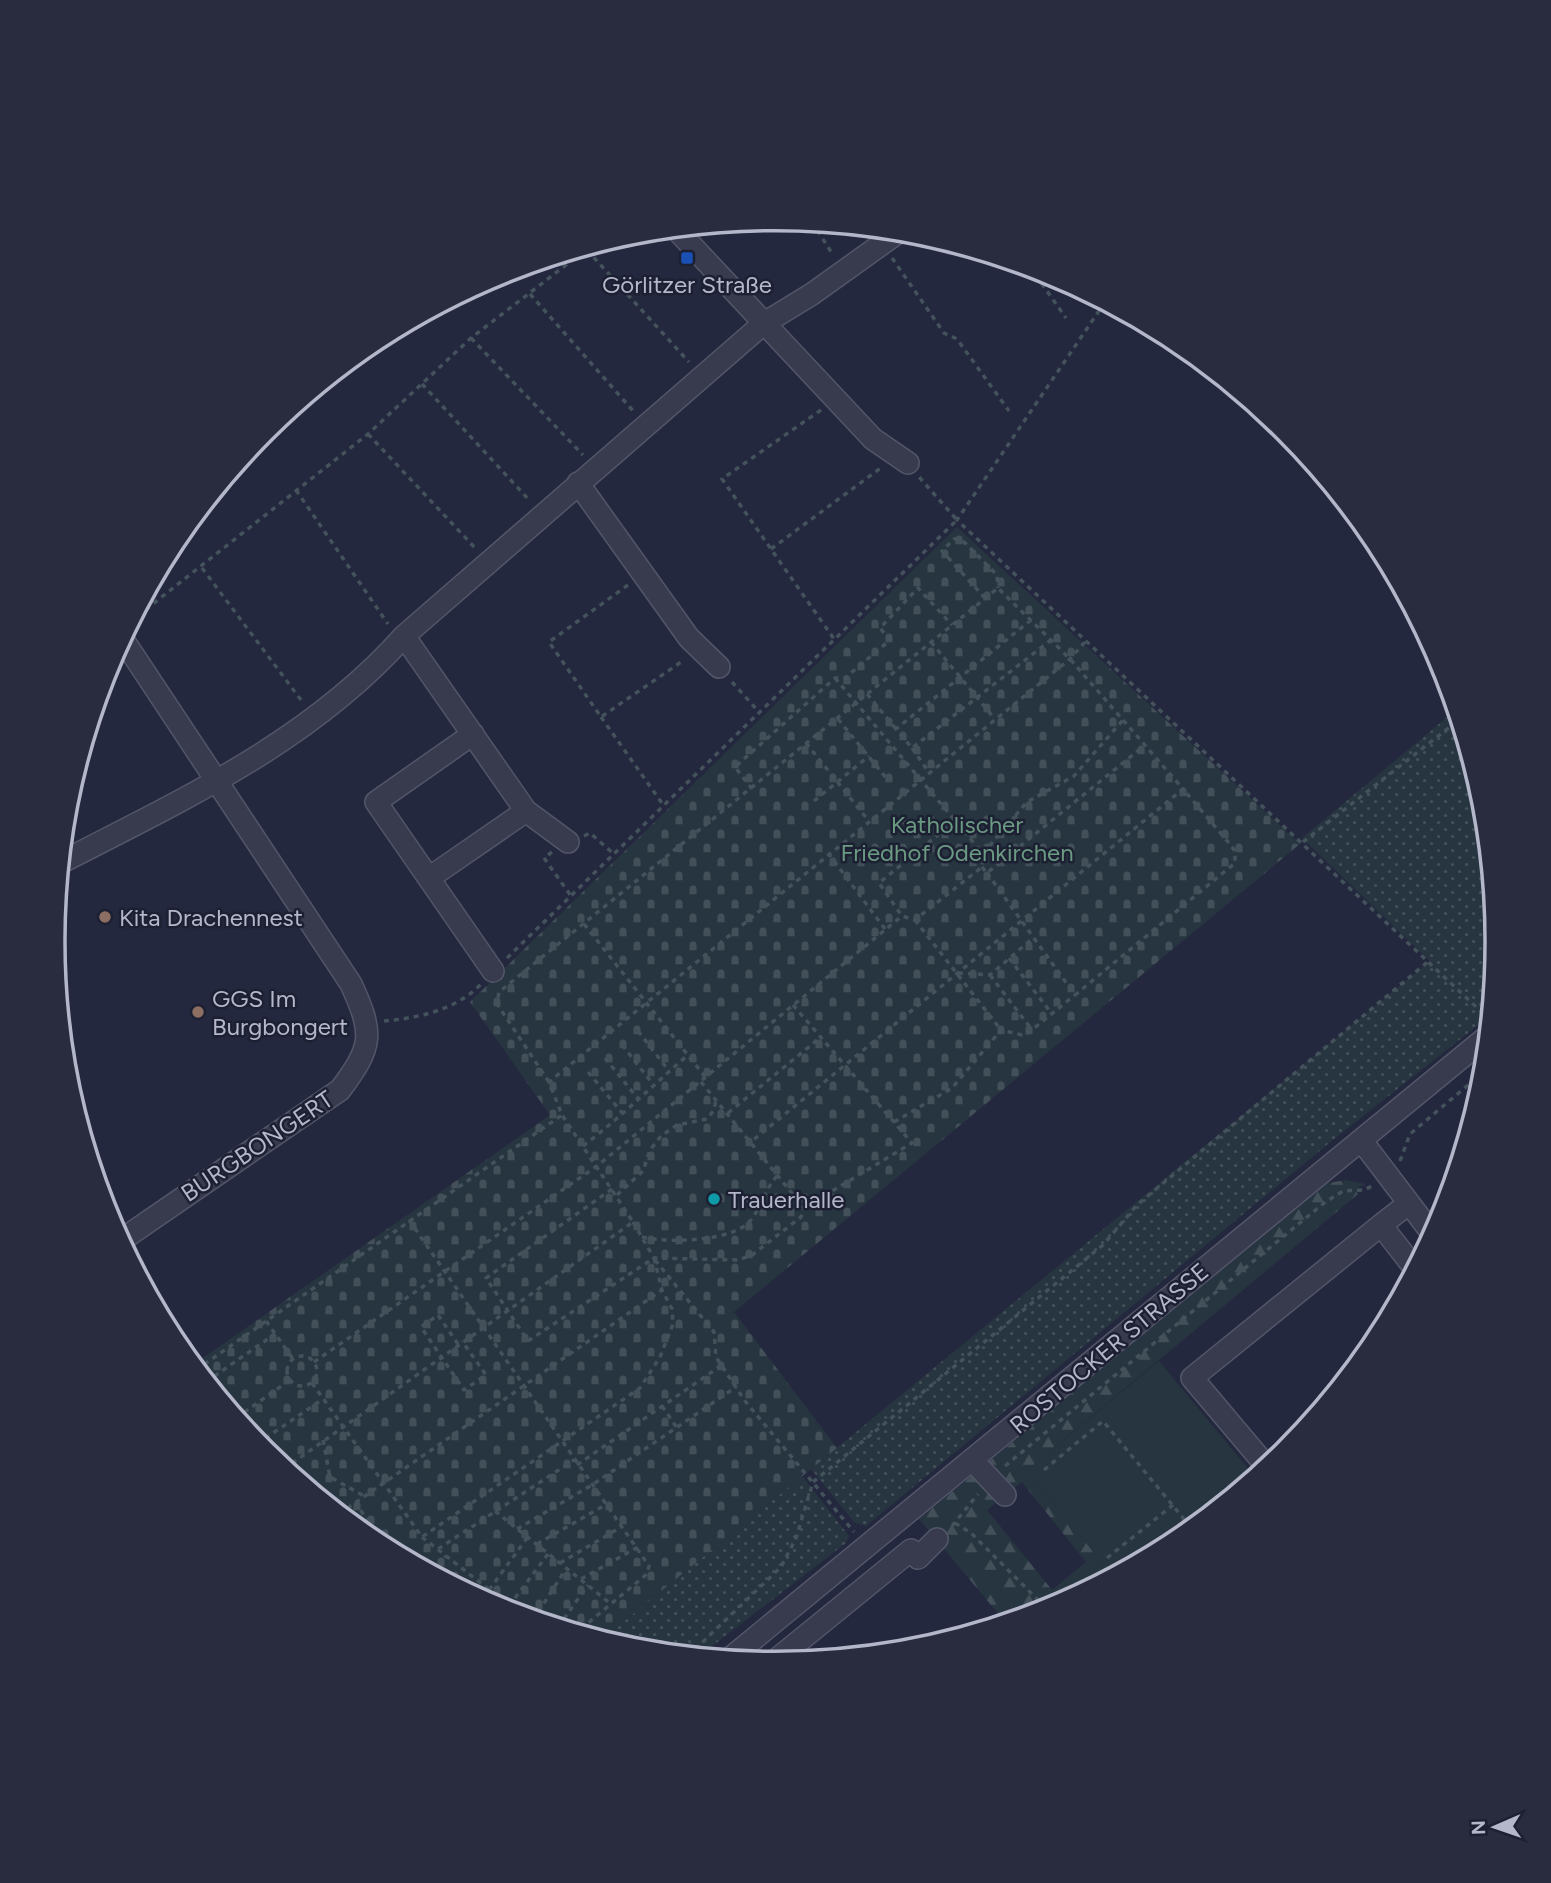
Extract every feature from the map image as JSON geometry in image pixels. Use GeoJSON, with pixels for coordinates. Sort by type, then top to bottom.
{"type":"FeatureCollection","features":[{"type":"Feature","properties":{"kind":"street"},"geometry":{"type":"LineString","coordinates":[[683,237],[873,439],[903,460]]}},
{"type":"Feature","properties":{"kind":"street"},"geometry":{"type":"LineString","coordinates":[[70,858],[245,766],[314,717],[374,668],[402,639],[542,514],[647,427],[763,324],[888,240]]}},
{"type":"Feature","properties":{"kind":"street"},"geometry":{"type":"LineString","coordinates":[[578,483],[643,574],[701,649],[719,667]]}},
{"type":"Feature","properties":{"kind":"street"},"geometry":{"type":"LineString","coordinates":[[402,639],[526,811],[568,842]]}},
{"type":"Feature","properties":{"kind":"street"},"geometry":{"type":"LineString","coordinates":[[129,648],[351,984],[368,1023]]}},
{"type":"Feature","properties":{"kind":"street"},"geometry":{"type":"LineString","coordinates":[[473,734],[376,802],[493,971]]}},
{"type":"Feature","properties":{"kind":"street"},"geometry":{"type":"LineString","coordinates":[[429,878],[526,811]]}},
{"type":"Feature","properties":{"kind":"street","name":"BURGBONGERT"},"geometry":{"type":"LineString","coordinates":[[129,1235],[340,1090],[363,1059],[368,1023]]}},
{"type":"Feature","properties":{"kind":"street","name":"ROSTOCKER STRASSE"},"geometry":{"type":"LineString","coordinates":[[740,1651],[1479,1044]]}},
{"type":"Feature","properties":{"kind":"street"},"geometry":{"type":"LineString","coordinates":[[1361,1140],[1426,1226]]}},
{"type":"Feature","properties":{"kind":"street"},"geometry":{"type":"LineString","coordinates":[[1261,1460],[1192,1378],[1408,1204]]}},
{"type":"Feature","properties":{"kind":"street"},"geometry":{"type":"LineString","coordinates":[[1381,1225],[1410,1262]]}},
{"type":"Feature","properties":{"kind":"street"},"geometry":{"type":"LineString","coordinates":[[973,1461],[998,1488]]}},
{"type":"Feature","properties":{"kind":"street"},"geometry":{"type":"LineString","coordinates":[[794,1652],[911,1550],[918,1558],[937,1539]]}},
{"type":"Feature","properties":{"kind":"street"},"geometry":{"type":"LineString","coordinates":[[763,1632],[778,1652]]}},
{"type":"Feature","properties":{"kind":"path"},"geometry":{"type":"LineString","coordinates":[[818,232],[843,272]]}},
{"type":"Feature","properties":{"kind":"path"},"geometry":{"type":"LineString","coordinates":[[882,244],[944,333],[957,339],[1009,411]]}},
{"type":"Feature","properties":{"kind":"path"},"geometry":{"type":"LineString","coordinates":[[592,255],[702,376]]}},
{"type":"Feature","properties":{"kind":"path"},"geometry":{"type":"LineString","coordinates":[[147,610],[368,434],[471,338],[573,260]]}},
{"type":"Feature","properties":{"kind":"path"},"geometry":{"type":"LineString","coordinates":[[1041,283],[1066,318]]}},
{"type":"Feature","properties":{"kind":"path"},"geometry":{"type":"LineString","coordinates":[[530,293],[647,427]]}},
{"type":"Feature","properties":{"kind":"path"},"geometry":{"type":"LineString","coordinates":[[368,1023],[420,1018],[473,993],[615,855],[957,520],[1100,309]]}},
{"type":"Feature","properties":{"kind":"path"},"geometry":{"type":"LineString","coordinates":[[471,338],[596,468]]}},
{"type":"Feature","properties":{"kind":"path"},"geometry":{"type":"LineString","coordinates":[[422,384],[542,514]]}},
{"type":"Feature","properties":{"kind":"path"},"geometry":{"type":"LineString","coordinates":[[834,639],[722,480],[835,400]]}},
{"type":"Feature","properties":{"kind":"path"},"geometry":{"type":"LineString","coordinates":[[368,434],[490,563]]}},
{"type":"Feature","properties":{"kind":"path"},"geometry":{"type":"LineString","coordinates":[[771,550],[903,460],[957,520],[1430,960],[1482,1012]]}},
{"type":"Feature","properties":{"kind":"path"},"geometry":{"type":"LineString","coordinates":[[296,491],[402,639]]}},
{"type":"Feature","properties":{"kind":"path"},"geometry":{"type":"LineString","coordinates":[[955,821],[879,883],[902,916],[915,920],[1001,1030],[1023,1035],[1235,863],[1235,851],[1229,842],[1070,659],[998,587],[997,575],[961,540],[954,539],[942,551],[985,598]]}},
{"type":"Feature","properties":{"kind":"path"},"geometry":{"type":"LineString","coordinates":[[202,568],[314,717]]}},
{"type":"Feature","properties":{"kind":"path"},"geometry":{"type":"LineString","coordinates":[[643,574],[549,642],[664,806]]}},
{"type":"Feature","properties":{"kind":"path"},"geometry":{"type":"LineString","coordinates":[[867,1548],[736,1387],[714,1350],[714,1332],[654,1258],[616,1195],[562,1115],[549,1082],[497,1004],[499,992],[998,587]]}},
{"type":"Feature","properties":{"kind":"path"},"geometry":{"type":"LineString","coordinates":[[752,789],[735,767],[835,678],[845,678],[890,640],[880,628],[918,588],[952,625]]}},
{"type":"Feature","properties":{"kind":"path"},"geometry":{"type":"LineString","coordinates":[[896,729],[1031,620]]}},
{"type":"Feature","properties":{"kind":"path"},"geometry":{"type":"LineString","coordinates":[[912,748],[1051,640]]}},
{"type":"Feature","properties":{"kind":"path"},"geometry":{"type":"LineString","coordinates":[[931,642],[994,718]]}},
{"type":"Feature","properties":{"kind":"path"},"geometry":{"type":"LineString","coordinates":[[549,1082],[1070,659],[1086,642]]}},
{"type":"Feature","properties":{"kind":"path"},"geometry":{"type":"LineString","coordinates":[[601,717],[701,649]]}},
{"type":"Feature","properties":{"kind":"path"},"geometry":{"type":"LineString","coordinates":[[719,667],[759,712]]}},
{"type":"Feature","properties":{"kind":"path"},"geometry":{"type":"LineString","coordinates":[[835,678],[984,855]]}},
{"type":"Feature","properties":{"kind":"path"},"geometry":{"type":"LineString","coordinates":[[867,694],[912,748],[928,772]]}},
{"type":"Feature","properties":{"kind":"path"},"geometry":{"type":"LineString","coordinates":[[837,718],[887,779]]}},
{"type":"Feature","properties":{"kind":"path"},"geometry":{"type":"LineString","coordinates":[[915,920],[982,867],[984,855],[1027,802],[1074,776],[1123,720]]}},
{"type":"Feature","properties":{"kind":"path"},"geometry":{"type":"LineString","coordinates":[[1303,842],[1452,725]]}},
{"type":"Feature","properties":{"kind":"path"},"geometry":{"type":"LineString","coordinates":[[806,743],[869,820]]}},
{"type":"Feature","properties":{"kind":"path"},"geometry":{"type":"LineString","coordinates":[[987,873],[1144,745]]}},
{"type":"Feature","properties":{"kind":"path"},"geometry":{"type":"LineString","coordinates":[[814,801],[869,756]]}},
{"type":"Feature","properties":{"kind":"path"},"geometry":{"type":"LineString","coordinates":[[752,1141],[1183,789]]}},
{"type":"Feature","properties":{"kind":"path"},"geometry":{"type":"LineString","coordinates":[[571,896],[544,858],[568,842],[590,833],[615,855]]}},
{"type":"Feature","properties":{"kind":"path"},"geometry":{"type":"LineString","coordinates":[[828,853],[885,929]]}},
{"type":"Feature","properties":{"kind":"path"},"geometry":{"type":"LineString","coordinates":[[982,867],[1075,995]]}},
{"type":"Feature","properties":{"kind":"path"},"geometry":{"type":"LineString","coordinates":[[314,1363],[597,1166],[902,916]]}},
{"type":"Feature","properties":{"kind":"path"},"geometry":{"type":"LineString","coordinates":[[584,924],[706,1078]]}},
{"type":"Feature","properties":{"kind":"path"},"geometry":{"type":"LineString","coordinates":[[956,973],[990,975],[1033,937]]}},
{"type":"Feature","properties":{"kind":"path"},"geometry":{"type":"LineString","coordinates":[[1009,958],[1052,1014]]}},
{"type":"Feature","properties":{"kind":"path"},"geometry":{"type":"LineString","coordinates":[[697,1648],[781,1567],[796,1538],[813,1482],[1103,1245],[1137,1205],[1430,960]]}},
{"type":"Feature","properties":{"kind":"path"},"geometry":{"type":"LineString","coordinates":[[990,975],[1032,1030]]}},
{"type":"Feature","properties":{"kind":"path"},"geometry":{"type":"LineString","coordinates":[[612,1189],[486,1278],[528,1342],[654,1258],[738,1261],[762,1248],[801,1217],[804,1208],[912,1143],[793,1004]]}},
{"type":"Feature","properties":{"kind":"path"},"geometry":{"type":"LineString","coordinates":[[894,1122],[952,1088],[1001,1030]]}},
{"type":"Feature","properties":{"kind":"path"},"geometry":{"type":"LineString","coordinates":[[638,1031],[669,1071]]}},
{"type":"Feature","properties":{"kind":"path"},"geometry":{"type":"LineString","coordinates":[[728,1113],[821,1037]]}},
{"type":"Feature","properties":{"kind":"path"},"geometry":{"type":"LineString","coordinates":[[622,1045],[653,1084]]}},
{"type":"Feature","properties":{"kind":"path"},"geometry":{"type":"LineString","coordinates":[[583,1146],[624,1115],[653,1084],[688,1055]]}},
{"type":"Feature","properties":{"kind":"path"},"geometry":{"type":"LineString","coordinates":[[605,1058],[639,1100]]}},
{"type":"Feature","properties":{"kind":"path"},"geometry":{"type":"LineString","coordinates":[[589,1072],[624,1115]]}},
{"type":"Feature","properties":{"kind":"path"},"geometry":{"type":"LineString","coordinates":[[701,1081],[804,1208]]}},
{"type":"Feature","properties":{"kind":"path"},"geometry":{"type":"LineString","coordinates":[[937,1539],[1324,1203],[1343,1191],[1364,1190],[1387,1175],[1404,1157],[1410,1134],[1473,1081]]}},
{"type":"Feature","properties":{"kind":"path"},"geometry":{"type":"LineString","coordinates":[[616,1195],[643,1171],[650,1150],[660,1136],[677,1125],[707,1119],[715,1110],[716,1099]]}},
{"type":"Feature","properties":{"kind":"path"},"geometry":{"type":"LineString","coordinates":[[205,1364],[562,1115]]}},
{"type":"Feature","properties":{"kind":"path"},"geometry":{"type":"LineString","coordinates":[[642,1237],[669,1242],[735,1231],[751,1220],[769,1185],[778,1175]]}},
{"type":"Feature","properties":{"kind":"path"},"geometry":{"type":"LineString","coordinates":[[409,1220],[649,1566],[647,1574],[585,1626]]}},
{"type":"Feature","properties":{"kind":"path"},"geometry":{"type":"LineString","coordinates":[[293,1463],[506,1309],[633,1222]]}},
{"type":"Feature","properties":{"kind":"path"},"geometry":{"type":"LineString","coordinates":[[422,1537],[640,1388],[660,1357],[673,1324],[672,1309],[662,1290],[654,1258]]}},
{"type":"Feature","properties":{"kind":"path"},"geometry":{"type":"LineString","coordinates":[[347,1508],[662,1290]]}},
{"type":"Feature","properties":{"kind":"path"},"geometry":{"type":"LineString","coordinates":[[438,1315],[486,1375],[464,1390],[440,1357],[421,1327],[438,1315]]}},
{"type":"Feature","properties":{"kind":"path"},"geometry":{"type":"LineString","coordinates":[[266,1321],[293,1359]]}},
{"type":"Feature","properties":{"kind":"path"},"geometry":{"type":"LineString","coordinates":[[214,1376],[275,1334]]}},
{"type":"Feature","properties":{"kind":"path"},"geometry":{"type":"LineString","coordinates":[[304,1356],[314,1363],[316,1377],[312,1383],[300,1386],[290,1380],[287,1371],[293,1359],[304,1356]]}},
{"type":"Feature","properties":{"kind":"path"},"geometry":{"type":"LineString","coordinates":[[438,1549],[495,1511],[576,1463],[722,1365]]}},
{"type":"Feature","properties":{"kind":"path"},"geometry":{"type":"LineString","coordinates":[[244,1413],[290,1380]]}},
{"type":"Feature","properties":{"kind":"path"},"geometry":{"type":"LineString","coordinates":[[312,1383],[422,1537],[493,1593]]}},
{"type":"Feature","properties":{"kind":"path"},"geometry":{"type":"LineString","coordinates":[[517,1528],[592,1485],[736,1387]]}},
{"type":"Feature","properties":{"kind":"path"},"geometry":{"type":"LineString","coordinates":[[267,1437],[323,1399]]}},
{"type":"Feature","properties":{"kind":"path"},"geometry":{"type":"LineString","coordinates":[[662,1406],[677,1427]]}},
{"type":"Feature","properties":{"kind":"path"},"geometry":{"type":"LineString","coordinates":[[1044,1470],[1103,1421],[1186,1521]]}},
{"type":"Feature","properties":{"kind":"path"},"geometry":{"type":"LineString","coordinates":[[323,1440],[330,1477],[364,1496]]}},
{"type":"Feature","properties":{"kind":"path"},"geometry":{"type":"LineString","coordinates":[[355,1502],[370,1524]]}},
{"type":"Feature","properties":{"kind":"path"},"geometry":{"type":"LineString","coordinates":[[537,1544],[607,1504]]}},
{"type":"Feature","properties":{"kind":"path"},"geometry":{"type":"LineString","coordinates":[[1107,1558],[1173,1505]]}},
{"type":"Feature","properties":{"kind":"path"},"geometry":{"type":"LineString","coordinates":[[495,1511],[611,1604]]}},
{"type":"Feature","properties":{"kind":"path"},"geometry":{"type":"LineString","coordinates":[[955,1523],[971,1532],[1039,1601]]}},
{"type":"Feature","properties":{"kind":"path"},"geometry":{"type":"LineString","coordinates":[[560,1563],[622,1526]]}},
{"type":"Feature","properties":{"kind":"path"},"geometry":{"type":"LineString","coordinates":[[489,1590],[528,1537]]}},
{"type":"Feature","properties":{"kind":"path"},"geometry":{"type":"LineString","coordinates":[[581,1579],[638,1547]]}},
{"type":"Feature","properties":{"kind":"path"},"geometry":{"type":"LineString","coordinates":[[512,1601],[549,1553]]}},
{"type":"Feature","properties":{"kind":"path"},"geometry":{"type":"LineString","coordinates":[[439,1567],[447,1556]]}},
{"type":"Feature","properties":{"kind":"path"},"geometry":{"type":"LineString","coordinates":[[538,1612],[567,1568]]}},
{"type":"Feature","properties":{"kind":"path"},"geometry":{"type":"LineString","coordinates":[[563,1620],[588,1585]]}},
{"type":"Feature","properties":{"kind":"green space","name":"Katholischer Friedhof Odenkirchen"},"geometry":{"type":"Polygon","coordinates":[[[957,527],[1300,844],[734,1312],[837,1448],[610,1632],[547,1615],[504,1598],[420,1557],[381,1532],[307,1476],[273,1444],[241,1410],[201,1359],[550,1115],[470,1002],[957,527]]]}},
{"type":"Feature","properties":{"kind":"green space"},"geometry":{"type":"Polygon","coordinates":[[[1450,715],[1473,803],[1485,895],[1485,988],[1481,1023],[1334,1139],[866,1526],[854,1522],[811,1469],[1430,961],[1302,838],[1450,715]]]}},
{"type":"Feature","properties":{"kind":"green space"},"geometry":{"type":"Polygon","coordinates":[[[1346,1180],[1366,1184],[1357,1188],[1358,1194],[1026,1471],[1103,1563],[1081,1583],[1000,1616],[919,1519],[1328,1183],[1346,1180]],[[1022,1482],[987,1510],[1052,1590],[1086,1562],[1022,1482]]]}},
{"type":"Feature","properties":{"kind":"green space"},"geometry":{"type":"Polygon","coordinates":[[[1159,1361],[1250,1471],[1170,1532],[1131,1557],[1081,1583],[1103,1563],[1026,1471],[1159,1361]]]}},
{"type":"Feature","properties":{"kind":"green space"},"geometry":{"type":"Polygon","coordinates":[[[802,1476],[849,1536],[846,1543],[709,1649],[610,1632],[802,1476]]]}},
{"type":"Feature","properties":{"kind":"place","name":"Görlitzer Straße"},"geometry":{"type":"Point","coordinates":[687,258]}},
{"type":"Feature","properties":{"kind":"place","name":"Kita Drachennest"},"geometry":{"type":"Point","coordinates":[105,917]}},
{"type":"Feature","properties":{"kind":"place","name":"GGS Im Burgbongert"},"geometry":{"type":"Point","coordinates":[198,1012]}},
{"type":"Feature","properties":{"kind":"place","name":"Trauerhalle"},"geometry":{"type":"Point","coordinates":[714,1199]}}]}
